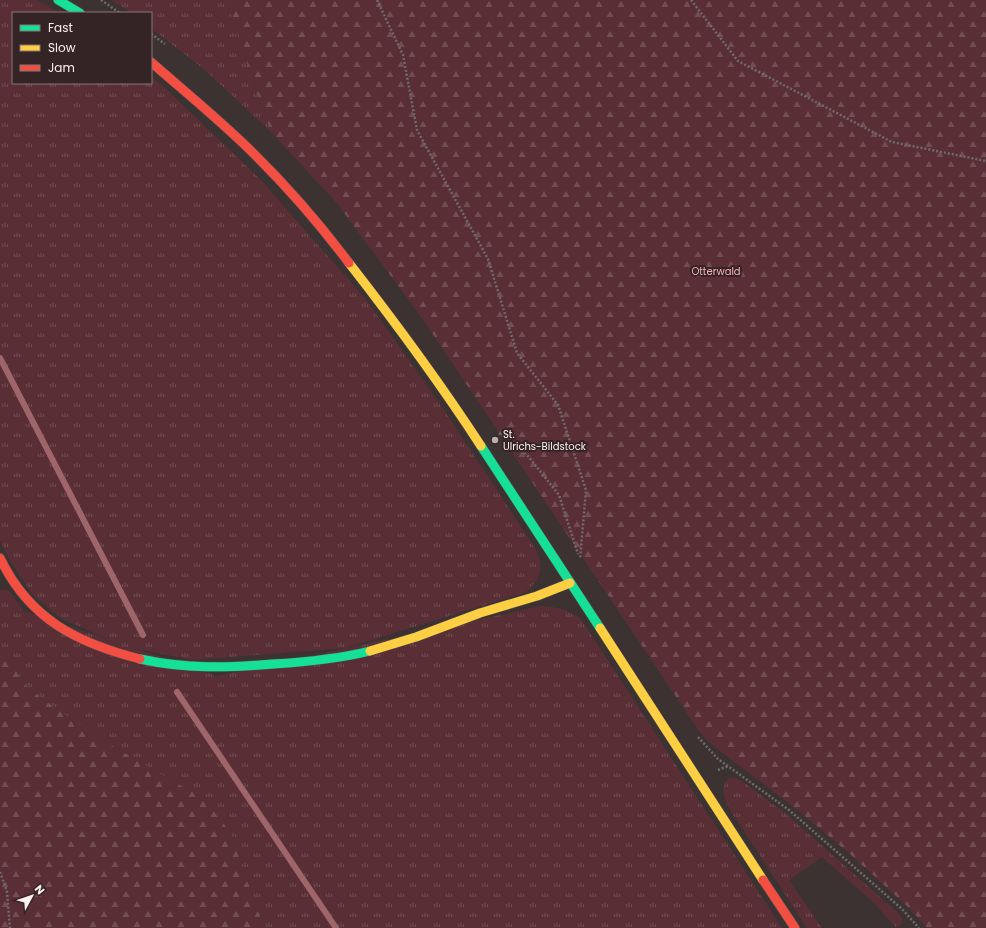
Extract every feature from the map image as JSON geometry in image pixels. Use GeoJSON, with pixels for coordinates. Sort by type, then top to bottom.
{"type":"FeatureCollection","features":[{"type":"Feature","properties":{"kind":"street"},"geometry":{"type":"LineString","coordinates":[[58,0],[78,12]]}},
{"type":"Feature","properties":{"kind":"street"},"geometry":{"type":"LineString","coordinates":[[152,63],[198,102],[247,148],[297,201],[340,251],[382,305],[465,421],[795,928]]}},
{"type":"Feature","properties":{"kind":"street"},"geometry":{"type":"LineString","coordinates":[[0,558],[8,575],[27,600],[45,617],[65,630],[88,641],[115,651],[177,666],[207,667],[286,664],[356,654],[434,631],[472,617],[533,598],[570,583]]}},
{"type":"Feature","properties":{"kind":"path"},"geometry":{"type":"LineString","coordinates":[[101,0],[119,12]]}},
{"type":"Feature","properties":{"kind":"path"},"geometry":{"type":"LineString","coordinates":[[377,0],[403,55],[417,130],[488,259],[517,353],[558,405],[586,490],[580,560]]}},
{"type":"Feature","properties":{"kind":"path"},"geometry":{"type":"LineString","coordinates":[[691,0],[738,61],[892,142],[986,161]]}},
{"type":"Feature","properties":{"kind":"path"},"geometry":{"type":"LineString","coordinates":[[728,766],[789,810],[902,909],[919,928]]}},
{"type":"Feature","properties":{"kind":"path"},"geometry":{"type":"LineString","coordinates":[[0,872],[7,892],[10,928]]}},
{"type":"Feature","properties":{"kind":"green space"},"geometry":{"type":"Polygon","coordinates":[[[0,0],[36,0],[58,12],[12,12],[12,84],[152,84],[152,78],[165,88],[259,178],[367,301],[442,407],[535,548],[540,560],[540,572],[535,582],[526,592],[346,648],[192,660],[124,646],[60,618],[32,594],[9,559],[0,540],[0,0]]]}},
{"type":"Feature","properties":{"kind":"green space"},"geometry":{"type":"Polygon","coordinates":[[[111,0],[226,0],[270,131],[206,71],[152,29],[152,12],[130,12],[111,0]]]}},
{"type":"Feature","properties":{"kind":"green space","name":"Otterwald"},"geometry":{"type":"Polygon","coordinates":[[[226,0],[986,0],[986,928],[927,928],[908,907],[851,855],[800,812],[716,748],[699,731],[422,318],[336,202],[270,131],[226,0]]]}},
{"type":"Feature","properties":{"kind":"green space"},"geometry":{"type":"Polygon","coordinates":[[[2,589],[9,591],[24,611],[217,676],[541,606],[558,608],[576,615],[581,619],[782,928],[264,928],[230,832],[26,687],[0,646],[0,591],[2,589]]]}},
{"type":"Feature","properties":{"kind":"green space"},"geometry":{"type":"Polygon","coordinates":[[[0,646],[26,687],[92,734],[204,799],[230,832],[264,928],[0,928],[0,646]]]}},
{"type":"Feature","properties":{"kind":"green space"},"geometry":{"type":"Polygon","coordinates":[[[730,778],[735,778],[743,782],[785,813],[897,912],[901,916],[902,920],[900,926],[897,928],[873,902],[822,857],[789,880],[822,928],[807,928],[729,808],[724,796],[724,785],[730,778]]]}},
{"type":"Feature","properties":{"kind":"waterway"},"geometry":{"type":"LineString","coordinates":[[0,358],[143,635]]}},
{"type":"Feature","properties":{"kind":"waterway"},"geometry":{"type":"LineString","coordinates":[[177,692],[336,928]]}},
{"type":"Feature","properties":{"kind":"traffic: fast"},"geometry":{"type":"LineString","coordinates":[[58,0],[78,12]]}},
{"type":"Feature","properties":{"kind":"traffic: fast"},"geometry":{"type":"LineString","coordinates":[[481,446],[600,628]]}},
{"type":"Feature","properties":{"kind":"traffic: fast"},"geometry":{"type":"LineString","coordinates":[[140,659],[174,665],[206,667],[239,666],[322,660],[370,651]]}},
{"type":"Feature","properties":{"kind":"traffic: slow"},"geometry":{"type":"LineString","coordinates":[[349,263],[417,353],[481,446]]}},
{"type":"Feature","properties":{"kind":"traffic: slow"},"geometry":{"type":"LineString","coordinates":[[370,651],[416,637],[480,613],[537,596],[570,583]]}},
{"type":"Feature","properties":{"kind":"traffic: slow"},"geometry":{"type":"LineString","coordinates":[[600,628],[763,880]]}},
{"type":"Feature","properties":{"kind":"traffic: jam"},"geometry":{"type":"LineString","coordinates":[[152,63],[223,125],[274,174],[349,263]]}},
{"type":"Feature","properties":{"kind":"traffic: jam"},"geometry":{"type":"LineString","coordinates":[[0,558],[12,579],[25,597],[40,613],[76,636],[117,653],[140,659]]}},
{"type":"Feature","properties":{"kind":"traffic: jam"},"geometry":{"type":"LineString","coordinates":[[763,880],[795,928]]}},
{"type":"Feature","properties":{"kind":"place","name":"St. Ulrichs-Bildstock"},"geometry":{"type":"Point","coordinates":[495,440]}}]}
